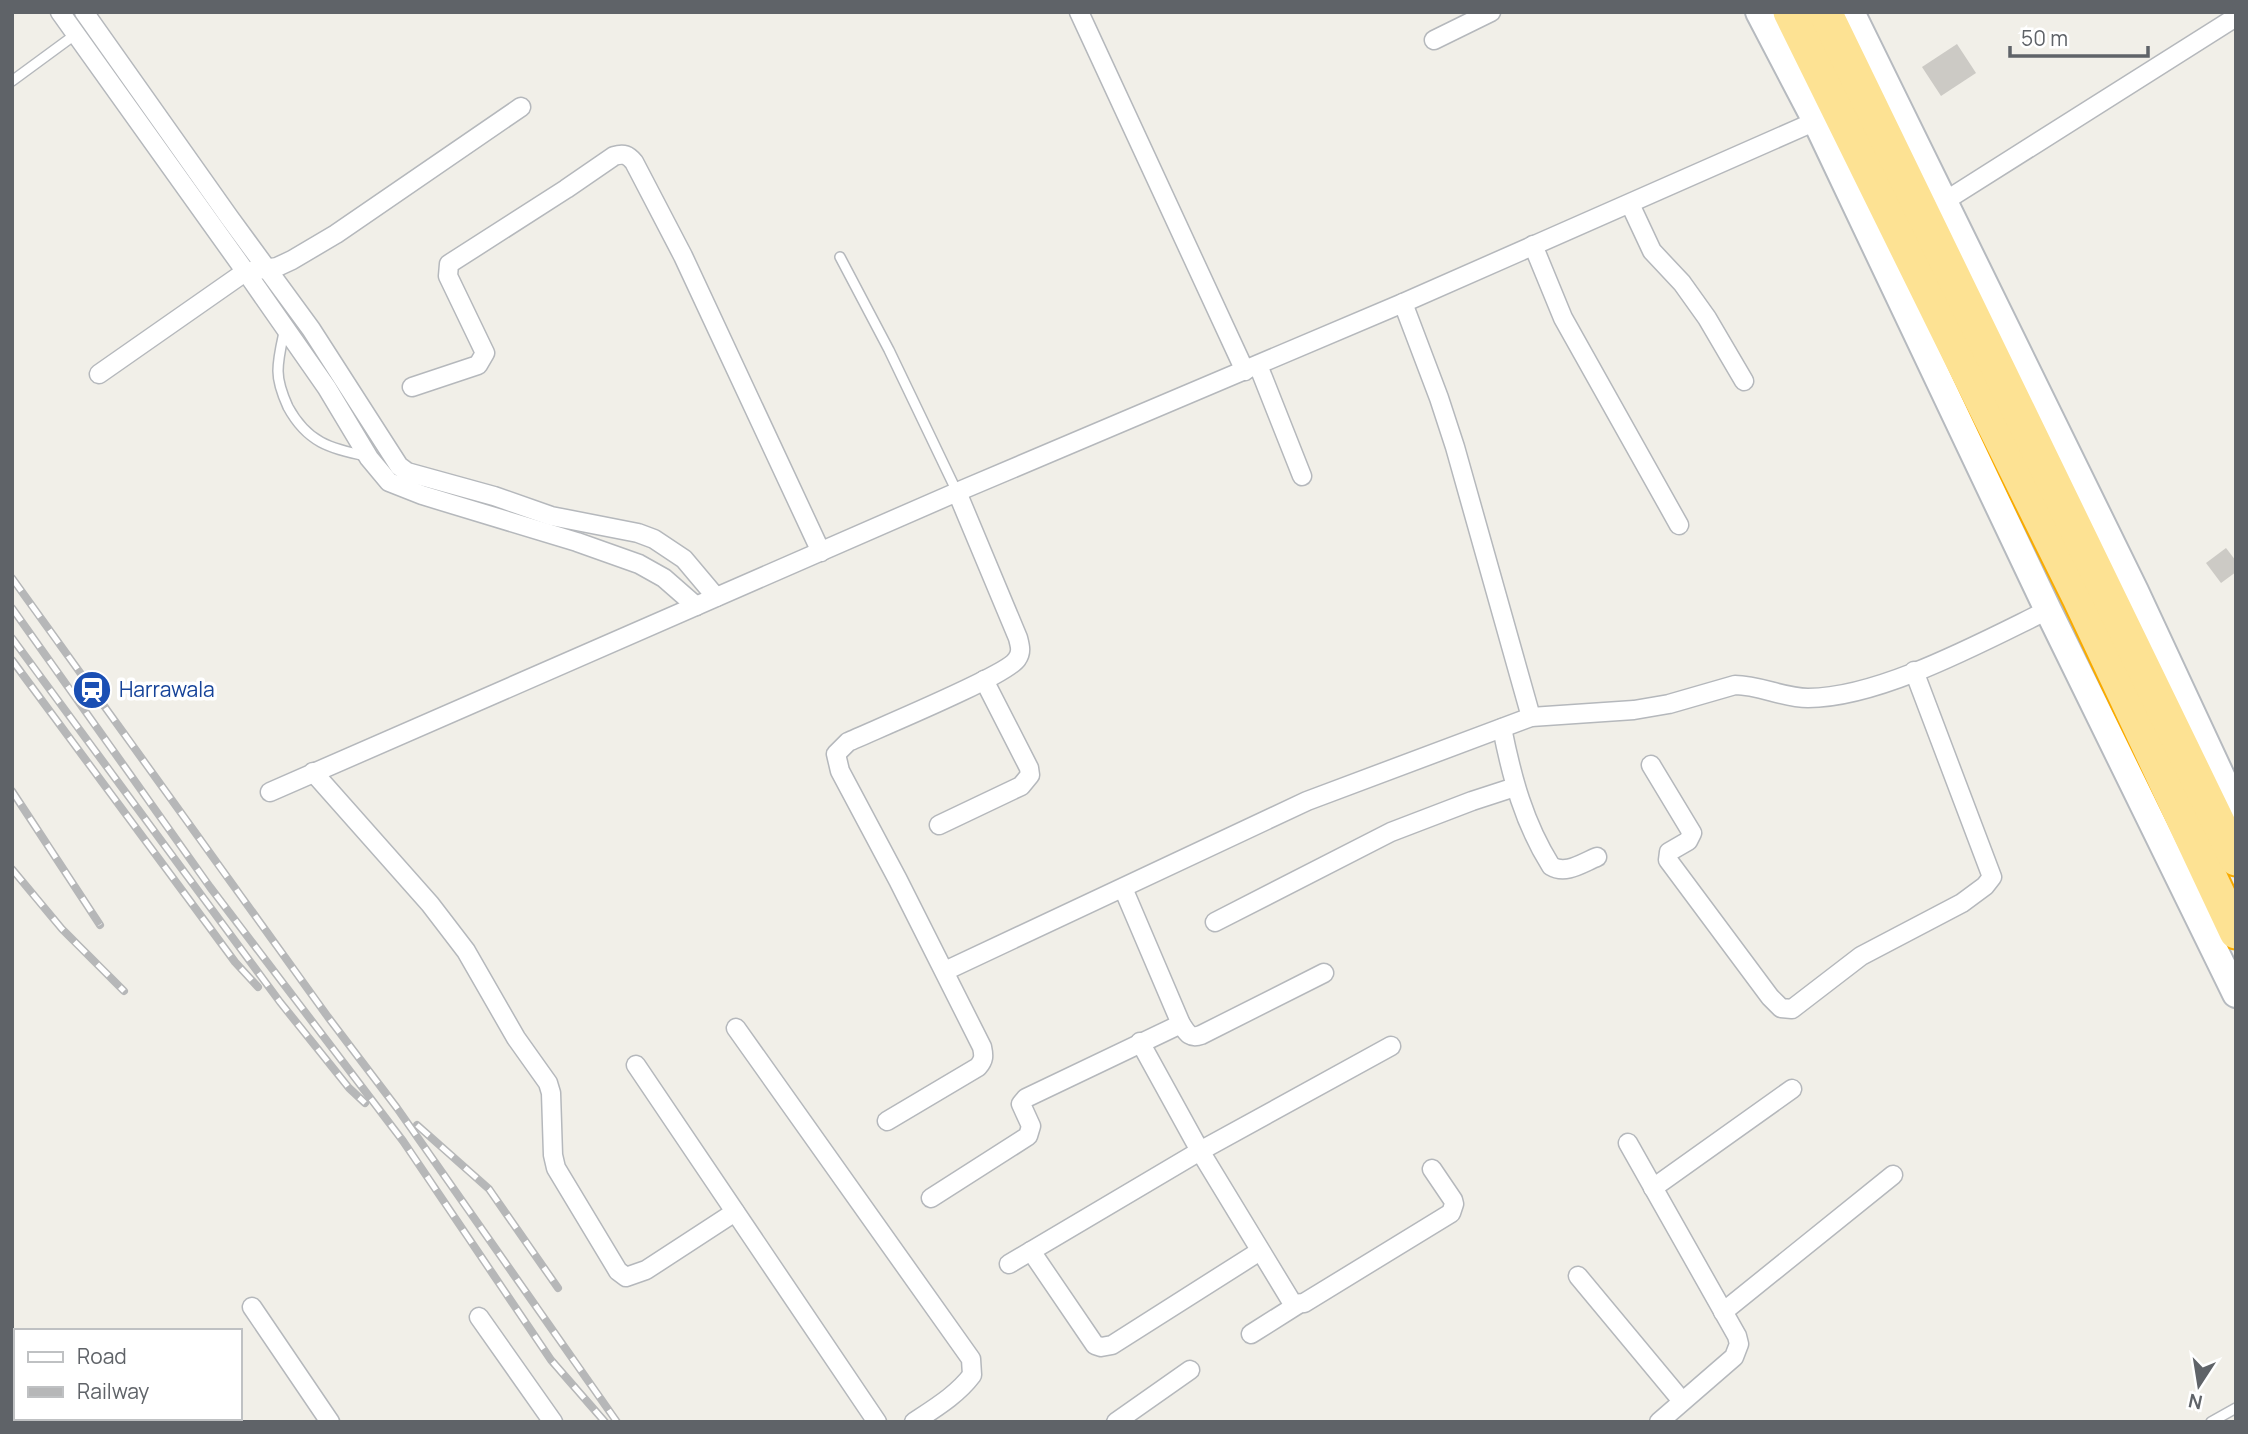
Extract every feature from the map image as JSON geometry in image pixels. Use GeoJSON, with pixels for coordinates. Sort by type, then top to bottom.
{"type":"FeatureCollection","features":[{"type":"Feature","properties":{"kind":"highway"},"geometry":{"type":"LineString","coordinates":[[1790,12],[2079,598],[2236,932]]}},
{"type":"Feature","properties":{"kind":"highway"},"geometry":{"type":"LineString","coordinates":[[1825,12],[2236,859]]}},
{"type":"Feature","properties":{"kind":"street"},"geometry":{"type":"LineString","coordinates":[[60,12],[285,328],[389,482],[639,564],[664,579],[696,606]]}},
{"type":"Feature","properties":{"kind":"street"},"geometry":{"type":"LineString","coordinates":[[84,12],[311,329],[401,468],[551,516],[638,533],[654,539],[684,559],[716,597]]}},
{"type":"Feature","properties":{"kind":"street"},"geometry":{"type":"LineString","coordinates":[[1079,12],[1252,368],[1301,476]]}},
{"type":"Feature","properties":{"kind":"street"},"geometry":{"type":"LineString","coordinates":[[1434,40],[1491,12]]}},
{"type":"Feature","properties":{"kind":"street"},"geometry":{"type":"LineString","coordinates":[[1759,12],[1816,121],[2048,610],[2236,994]]}},
{"type":"Feature","properties":{"kind":"street"},"geometry":{"type":"LineString","coordinates":[[1851,12],[2135,591],[2236,808]]}},
{"type":"Feature","properties":{"kind":"street"},"geometry":{"type":"LineString","coordinates":[[1945,201],[2236,17]]}},
{"type":"Feature","properties":{"kind":"street"},"geometry":{"type":"LineString","coordinates":[[99,374],[245,272],[267,269],[292,260],[336,234],[521,107]]}},
{"type":"Feature","properties":{"kind":"street"},"geometry":{"type":"LineString","coordinates":[[270,792],[957,492],[1403,303],[1816,121]]}},
{"type":"Feature","properties":{"kind":"street"},"geometry":{"type":"LineString","coordinates":[[412,387],[478,365],[485,356],[448,276],[449,264],[614,156],[627,155],[634,162],[683,256],[821,552]]}},
{"type":"Feature","properties":{"kind":"street"},"geometry":{"type":"LineString","coordinates":[[1630,204],[1651,251],[1682,283],[1707,318],[1744,381]]}},
{"type":"Feature","properties":{"kind":"street"},"geometry":{"type":"LineString","coordinates":[[1533,244],[1563,318],[1679,525]]}},
{"type":"Feature","properties":{"kind":"street"},"geometry":{"type":"LineString","coordinates":[[1403,303],[1455,447],[1531,718]]}},
{"type":"Feature","properties":{"kind":"street"},"geometry":{"type":"LineString","coordinates":[[389,482],[401,468]]}},
{"type":"Feature","properties":{"kind":"street"},"geometry":{"type":"LineString","coordinates":[[887,1121],[978,1067],[983,1062],[982,1047],[840,771],[836,754],[848,742],[984,680],[1017,660],[1021,650],[957,492]]}},
{"type":"Feature","properties":{"kind":"street"},"geometry":{"type":"LineString","coordinates":[[945,971],[1307,801],[1531,718],[1634,710],[1669,704],[1735,685],[1745,685],[1791,698],[1826,697],[1885,683],[2048,610]]}},
{"type":"Feature","properties":{"kind":"street"},"geometry":{"type":"LineString","coordinates":[[1651,765],[1692,833],[1688,841],[1669,852],[1668,860],[1770,997],[1781,1008],[1792,1009],[1861,956],[1962,903],[1985,887],[1992,877],[1914,671]]}},
{"type":"Feature","properties":{"kind":"street"},"geometry":{"type":"LineString","coordinates":[[939,825],[1021,786],[1030,775],[1029,768],[984,680]]}},
{"type":"Feature","properties":{"kind":"street"},"geometry":{"type":"LineString","coordinates":[[1502,728],[1515,787],[1526,821],[1551,866],[1557,870],[1567,870],[1597,857]]}},
{"type":"Feature","properties":{"kind":"street"},"geometry":{"type":"LineString","coordinates":[[313,772],[430,904],[466,950],[516,1038],[548,1083],[551,1093],[552,1155],[556,1168],[618,1271],[626,1276],[646,1270],[736,1212]]}},
{"type":"Feature","properties":{"kind":"street"},"geometry":{"type":"LineString","coordinates":[[1215,922],[1391,832],[1515,787]]}},
{"type":"Feature","properties":{"kind":"street"},"geometry":{"type":"LineString","coordinates":[[1123,888],[1181,1024],[1189,1035],[1195,1037],[1324,973]]}},
{"type":"Feature","properties":{"kind":"street"},"geometry":{"type":"LineString","coordinates":[[931,1198],[1028,1136],[1031,1126],[1021,1104],[1026,1098],[1181,1024]]}},
{"type":"Feature","properties":{"kind":"street"},"geometry":{"type":"LineString","coordinates":[[736,1028],[971,1359],[972,1375],[965,1385],[914,1422]]}},
{"type":"Feature","properties":{"kind":"street"},"geometry":{"type":"LineString","coordinates":[[1140,1042],[1200,1151],[1289,1300],[1297,1305]]}},
{"type":"Feature","properties":{"kind":"street"},"geometry":{"type":"LineString","coordinates":[[1009,1264],[1200,1151],[1391,1046]]}},
{"type":"Feature","properties":{"kind":"street"},"geometry":{"type":"LineString","coordinates":[[636,1065],[877,1422]]}},
{"type":"Feature","properties":{"kind":"street"},"geometry":{"type":"LineString","coordinates":[[1653,1188],[1792,1090]]}},
{"type":"Feature","properties":{"kind":"street"},"geometry":{"type":"LineString","coordinates":[[1628,1143],[1737,1336],[1738,1351],[1659,1422]]}},
{"type":"Feature","properties":{"kind":"street"},"geometry":{"type":"LineString","coordinates":[[1251,1334],[1451,1213],[1453,1200],[1432,1169]]}},
{"type":"Feature","properties":{"kind":"street"},"geometry":{"type":"LineString","coordinates":[[1723,1312],[1893,1175]]}},
{"type":"Feature","properties":{"kind":"street"},"geometry":{"type":"LineString","coordinates":[[1031,1251],[1072,1314],[1095,1345],[1101,1348],[1112,1345],[1260,1251]]}},
{"type":"Feature","properties":{"kind":"street"},"geometry":{"type":"LineString","coordinates":[[1578,1276],[1682,1401]]}},
{"type":"Feature","properties":{"kind":"street"},"geometry":{"type":"LineString","coordinates":[[252,1307],[330,1422]]}},
{"type":"Feature","properties":{"kind":"street"},"geometry":{"type":"LineString","coordinates":[[479,1317],[552,1422]]}},
{"type":"Feature","properties":{"kind":"street"},"geometry":{"type":"LineString","coordinates":[[1116,1422],[1190,1370]]}},
{"type":"Feature","properties":{"kind":"lane"},"geometry":{"type":"LineString","coordinates":[[12,81],[76,34]]}},
{"type":"Feature","properties":{"kind":"lane"},"geometry":{"type":"LineString","coordinates":[[840,257],[957,492]]}},
{"type":"Feature","properties":{"kind":"lane"},"geometry":{"type":"LineString","coordinates":[[285,328],[279,356],[279,381],[294,418],[318,441],[333,448],[369,456]]}},
{"type":"Feature","properties":{"kind":"lane"},"geometry":{"type":"LineString","coordinates":[[2211,1422],[2236,1408]]}},
{"type":"Feature","properties":{"kind":"building"},"geometry":{"type":"Polygon","coordinates":[[[1957,44],[1976,73],[1941,96],[1922,67],[1957,44]]]}},
{"type":"Feature","properties":{"kind":"building"},"geometry":{"type":"Polygon","coordinates":[[[2226,548],[2236,561],[2236,572],[2221,583],[2206,563],[2226,548]]]}},
{"type":"Feature","properties":{"kind":"railway"},"geometry":{"type":"LineString","coordinates":[[12,578],[328,1017],[397,1108],[617,1422]]}},
{"type":"Feature","properties":{"kind":"railway"},"geometry":{"type":"LineString","coordinates":[[12,608],[210,887],[403,1141],[551,1360],[605,1422]]}},
{"type":"Feature","properties":{"kind":"railway"},"geometry":{"type":"LineString","coordinates":[[12,638],[280,1002],[349,1088],[365,1103]]}},
{"type":"Feature","properties":{"kind":"railway"},"geometry":{"type":"LineString","coordinates":[[12,660],[235,962],[258,987]]}},
{"type":"Feature","properties":{"kind":"railway"},"geometry":{"type":"LineString","coordinates":[[12,791],[100,925]]}},
{"type":"Feature","properties":{"kind":"railway"},"geometry":{"type":"LineString","coordinates":[[12,869],[62,929],[124,991]]}},
{"type":"Feature","properties":{"kind":"railway"},"geometry":{"type":"LineString","coordinates":[[417,1125],[489,1189],[558,1288]]}},
{"type":"Feature","properties":{"kind":"place","name":"Harrawala"},"geometry":{"type":"Point","coordinates":[92,690]}}]}
